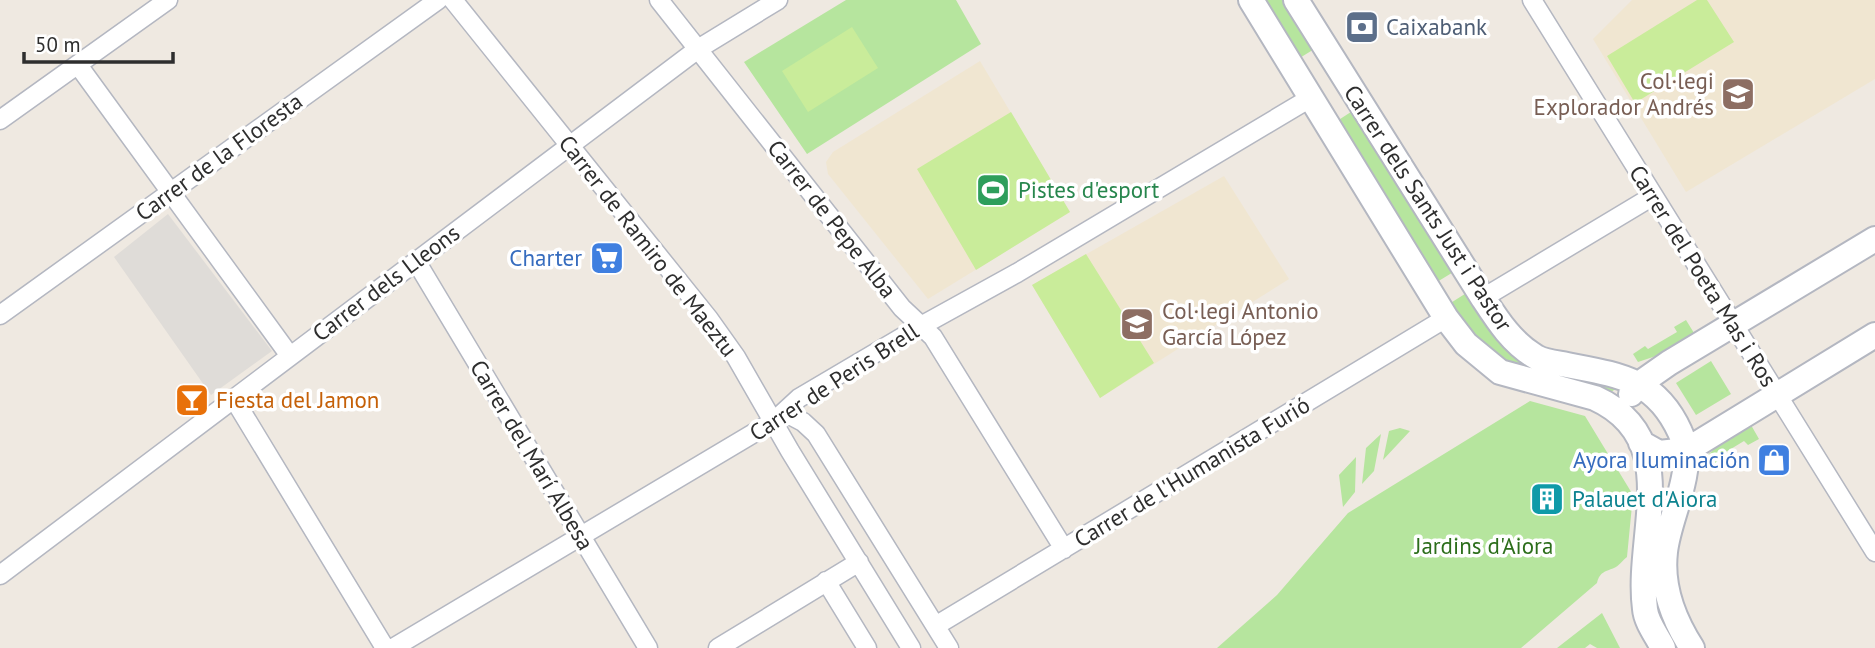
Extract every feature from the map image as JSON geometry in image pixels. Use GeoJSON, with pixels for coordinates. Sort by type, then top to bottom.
{"type":"FeatureCollection","features":[{"type":"Feature","properties":{"kind":"street"},"geometry":{"type":"LineString","coordinates":[[0,120],[168,0]]}},
{"type":"Feature","properties":{"kind":"street","name":"Carrer de la Floresta"},"geometry":{"type":"LineString","coordinates":[[0,315],[438,0]]}},
{"type":"Feature","properties":{"kind":"street","name":"Carrer de Ramiro de Maeztu"},"geometry":{"type":"LineString","coordinates":[[453,0],[709,319],[779,417],[859,562],[911,648]]}},
{"type":"Feature","properties":{"kind":"street","name":"Carrer de Pepe Alba"},"geometry":{"type":"LineString","coordinates":[[659,0],[902,308],[933,338],[1064,549]]}},
{"type":"Feature","properties":{"kind":"street","name":"Carrer dels Lleons"},"geometry":{"type":"LineString","coordinates":[[0,575],[698,49],[778,0]]}},
{"type":"Feature","properties":{"kind":"street","name":"Carrer dels Sants Just i Pastor"},"geometry":{"type":"LineString","coordinates":[[1251,0],[1447,318],[1466,344],[1500,372],[1608,404],[1627,420],[1642,443],[1648,457],[1651,483],[1643,570],[1645,612],[1663,648]]}},
{"type":"Feature","properties":{"kind":"street","name":"Carrer dels Sants Just i Pastor"},"geometry":{"type":"LineString","coordinates":[[1296,0],[1511,339],[1538,359],[1608,373],[1639,384],[1664,405],[1687,450]]}},
{"type":"Feature","properties":{"kind":"street","name":"Carrer del Poeta Mas i Ros"},"geometry":{"type":"LineString","coordinates":[[1532,0],[1875,552]]}},
{"type":"Feature","properties":{"kind":"street"},"geometry":{"type":"LineString","coordinates":[[78,65],[290,356]]}},
{"type":"Feature","properties":{"kind":"street"},"geometry":{"type":"LineString","coordinates":[[1312,97],[1344,77]]}},
{"type":"Feature","properties":{"kind":"street","name":"Carrer de Peris Brell"},"geometry":{"type":"LineString","coordinates":[[393,648],[779,417],[799,398],[920,326],[1017,273],[1312,97]]}},
{"type":"Feature","properties":{"kind":"street"},"geometry":{"type":"LineString","coordinates":[[1483,298],[1653,196]]}},
{"type":"Feature","properties":{"kind":"street"},"geometry":{"type":"LineString","coordinates":[[1627,420],[1629,396],[1639,384],[1669,363],[1875,239]]}},
{"type":"Feature","properties":{"kind":"street","name":"Carrer del Marí Albesa"},"geometry":{"type":"LineString","coordinates":[[416,261],[648,648]]}},
{"type":"Feature","properties":{"kind":"street","name":"Carrer de l'Humanista Furió"},"geometry":{"type":"LineString","coordinates":[[937,625],[1447,318]]}},
{"type":"Feature","properties":{"kind":"street"},"geometry":{"type":"LineString","coordinates":[[1642,443],[1658,453],[1687,450],[1875,335]]}},
{"type":"Feature","properties":{"kind":"street"},"geometry":{"type":"LineString","coordinates":[[234,398],[385,648]]}},
{"type":"Feature","properties":{"kind":"street","name":"Carrer de Ramiro de Maeztu"},"geometry":{"type":"LineString","coordinates":[[779,417],[803,422],[816,434],[949,648]]}},
{"type":"Feature","properties":{"kind":"street"},"geometry":{"type":"LineString","coordinates":[[1687,450],[1665,552],[1665,576],[1669,600],[1682,633],[1692,648]]}},
{"type":"Feature","properties":{"kind":"street"},"geometry":{"type":"LineString","coordinates":[[718,648],[859,562]]}},
{"type":"Feature","properties":{"kind":"street"},"geometry":{"type":"LineString","coordinates":[[825,581],[867,648]]}},
{"type":"Feature","properties":{"kind":"shaded area","name":"Col·legi Explorador Andrés"},"geometry":{"type":"Polygon","coordinates":[[[1632,0],[1875,0],[1875,79],[1686,192],[1593,39],[1632,0]]]}},
{"type":"Feature","properties":{"kind":"shaded area"},"geometry":{"type":"Polygon","coordinates":[[[980,61],[1070,212],[928,299],[828,174],[826,162],[833,152],[980,61]]]}},
{"type":"Feature","properties":{"kind":"shaded area","name":"Col·legi Antonio García López"},"geometry":{"type":"Polygon","coordinates":[[[1224,176],[1289,279],[1100,398],[1032,285],[1224,176]]]}},
{"type":"Feature","properties":{"kind":"shaded area"},"geometry":{"type":"Polygon","coordinates":[[[168,214],[272,351],[211,395],[114,257],[168,214]]]}},
{"type":"Feature","properties":{"kind":"green space"},"geometry":{"type":"Polygon","coordinates":[[[846,0],[956,0],[981,44],[807,154],[744,62],[846,0]]]}},
{"type":"Feature","properties":{"kind":"green space"},"geometry":{"type":"Polygon","coordinates":[[[1261,0],[1286,0],[1316,48],[1298,59],[1261,0]]]}},
{"type":"Feature","properties":{"kind":"green space"},"geometry":{"type":"Polygon","coordinates":[[[1697,0],[1707,0],[1734,42],[1635,103],[1607,56],[1697,0]]]}},
{"type":"Feature","properties":{"kind":"green space"},"geometry":{"type":"Polygon","coordinates":[[[852,27],[878,68],[808,112],[782,71],[852,27]]]}},
{"type":"Feature","properties":{"kind":"green space"},"geometry":{"type":"Polygon","coordinates":[[[1354,110],[1455,271],[1437,282],[1337,121],[1354,110]]]}},
{"type":"Feature","properties":{"kind":"green space","name":"Pistes d'esport"},"geometry":{"type":"Polygon","coordinates":[[[1011,112],[1070,212],[976,270],[917,169],[1011,112]]]}},
{"type":"Feature","properties":{"kind":"green space"},"geometry":{"type":"Polygon","coordinates":[[[1086,254],[1154,363],[1100,398],[1032,285],[1086,254]]]}},
{"type":"Feature","properties":{"kind":"green space"},"geometry":{"type":"Polygon","coordinates":[[[1468,292],[1502,344],[1519,359],[1617,388],[1611,392],[1501,361],[1491,354],[1449,304],[1468,292]]]}},
{"type":"Feature","properties":{"kind":"green space"},"geometry":{"type":"Polygon","coordinates":[[[1686,320],[1694,333],[1659,355],[1638,362],[1633,354],[1645,346],[1648,349],[1677,332],[1674,327],[1686,320]]]}},
{"type":"Feature","properties":{"kind":"green space"},"geometry":{"type":"Polygon","coordinates":[[[1711,361],[1731,394],[1696,415],[1676,383],[1711,361]]]}},
{"type":"Feature","properties":{"kind":"green space","name":"Jardins d'Aiora"},"geometry":{"type":"Polygon","coordinates":[[[1530,401],[1585,416],[1633,495],[1627,557],[1616,567],[1603,573],[1597,583],[1521,648],[1217,648],[1277,595],[1348,513],[1530,401]]]}},
{"type":"Feature","properties":{"kind":"green space"},"geometry":{"type":"Polygon","coordinates":[[[1751,425],[1759,439],[1748,445],[1744,441],[1716,458],[1718,462],[1705,470],[1700,463],[1716,447],[1751,425]]]}},
{"type":"Feature","properties":{"kind":"green space"},"geometry":{"type":"Polygon","coordinates":[[[1400,428],[1410,431],[1383,460],[1389,431],[1400,428]]]}},
{"type":"Feature","properties":{"kind":"green space"},"geometry":{"type":"Polygon","coordinates":[[[1381,434],[1374,471],[1362,484],[1366,448],[1381,434]]]}},
{"type":"Feature","properties":{"kind":"green space"},"geometry":{"type":"Polygon","coordinates":[[[1356,457],[1355,492],[1343,507],[1339,475],[1356,457]]]}},
{"type":"Feature","properties":{"kind":"green space"},"geometry":{"type":"Polygon","coordinates":[[[1602,613],[1620,648],[1597,648],[1590,644],[1585,648],[1557,648],[1602,613]]]}},
{"type":"Feature","properties":{"kind":"place","name":"Caixabank"},"geometry":{"type":"Point","coordinates":[1362,27]}},
{"type":"Feature","properties":{"kind":"place","name":"Col·legi Explorador Andrés"},"geometry":{"type":"Point","coordinates":[1738,94]}},
{"type":"Feature","properties":{"kind":"place","name":"Pistes d'esport"},"geometry":{"type":"Point","coordinates":[993,190]}},
{"type":"Feature","properties":{"kind":"place","name":"Charter"},"geometry":{"type":"Point","coordinates":[607,258]}},
{"type":"Feature","properties":{"kind":"place","name":"Col·legi Antonio García López"},"geometry":{"type":"Point","coordinates":[1137,324]}},
{"type":"Feature","properties":{"kind":"place","name":"Fiesta del Jamon"},"geometry":{"type":"Point","coordinates":[192,400]}},
{"type":"Feature","properties":{"kind":"place","name":"Ayora Iluminación"},"geometry":{"type":"Point","coordinates":[1774,460]}},
{"type":"Feature","properties":{"kind":"place","name":"Palauet d'Aiora"},"geometry":{"type":"Point","coordinates":[1547,499]}}]}
